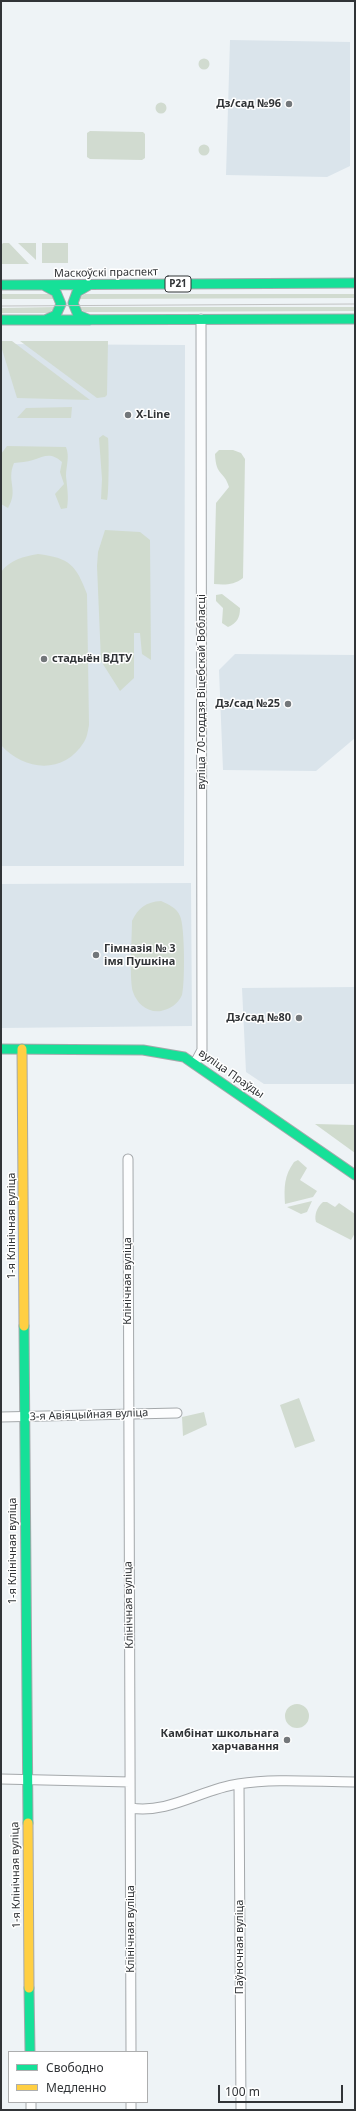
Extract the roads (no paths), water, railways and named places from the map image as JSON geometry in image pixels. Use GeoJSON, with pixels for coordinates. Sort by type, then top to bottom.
{"type":"FeatureCollection","features":[{"type":"Feature","properties":{"kind":"main road","name":"Маскоўскі праспект"},"geometry":{"type":"LineString","coordinates":[[1,285],[44,286],[355,283]]}},
{"type":"Feature","properties":{"kind":"main road"},"geometry":{"type":"LineString","coordinates":[[91,285],[83,287],[77,292],[73,303],[75,311],[80,317],[92,320]]}},
{"type":"Feature","properties":{"kind":"main road"},"geometry":{"type":"LineString","coordinates":[[44,286],[55,290],[60,296],[61,304],[56,315],[45,320]]}},
{"type":"Feature","properties":{"kind":"main road"},"geometry":{"type":"LineString","coordinates":[[1,320],[355,319]]}},
{"type":"Feature","properties":{"kind":"main road","name":"вуліца Праўды"},"geometry":{"type":"LineString","coordinates":[[1,1049],[143,1050],[174,1054],[195,1063],[355,1176]]}},
{"type":"Feature","properties":{"kind":"main road","name":"1-я Клінічная вуліца"},"geometry":{"type":"LineString","coordinates":[[22,1049],[24,1132],[24,1417],[30,2051]]}},
{"type":"Feature","properties":{"kind":"street","name":"вуліца 70-годдзя Віцебскай Вобласці"},"geometry":{"type":"LineString","coordinates":[[195,1063],[202,1050],[201,319]]}},
{"type":"Feature","properties":{"kind":"street","name":"Клінічная вуліца"},"geometry":{"type":"LineString","coordinates":[[128,1159],[131,2051]]}},
{"type":"Feature","properties":{"kind":"street","name":"3-я Авіяцыйная вуліца"},"geometry":{"type":"LineString","coordinates":[[1,1417],[177,1412]]}},
{"type":"Feature","properties":{"kind":"street"},"geometry":{"type":"LineString","coordinates":[[1,1779],[130,1782]]}},
{"type":"Feature","properties":{"kind":"street"},"geometry":{"type":"LineString","coordinates":[[131,1808],[155,1809],[200,1796],[221,1787],[239,1784],[271,1782],[355,1782]]}},
{"type":"Feature","properties":{"kind":"street","name":"Паўночная вуліца"},"geometry":{"type":"LineString","coordinates":[[239,1784],[241,2110]]}},
{"type":"Feature","properties":{"kind":"tram line"},"geometry":{"type":"LineString","coordinates":[[1,306],[355,304]]}},
{"type":"Feature","properties":{"kind":"place","name":"Дз/сад №96"},"geometry":{"type":"Point","coordinates":[289,104]}},
{"type":"Feature","properties":{"kind":"place","name":"X-Line"},"geometry":{"type":"Point","coordinates":[128,415]}},
{"type":"Feature","properties":{"kind":"place","name":"стадыён ВДТУ"},"geometry":{"type":"Point","coordinates":[44,659]}},
{"type":"Feature","properties":{"kind":"place","name":"Дз/сад №25"},"geometry":{"type":"Point","coordinates":[288,704]}},
{"type":"Feature","properties":{"kind":"place","name":"Гімназія № 3 імя Пушкіна"},"geometry":{"type":"Point","coordinates":[96,955]}},
{"type":"Feature","properties":{"kind":"place","name":"Дз/сад №80"},"geometry":{"type":"Point","coordinates":[299,1018]}},
{"type":"Feature","properties":{"kind":"place","name":"Камбінат школьнага харчавання"},"geometry":{"type":"Point","coordinates":[287,1740]}}]}
